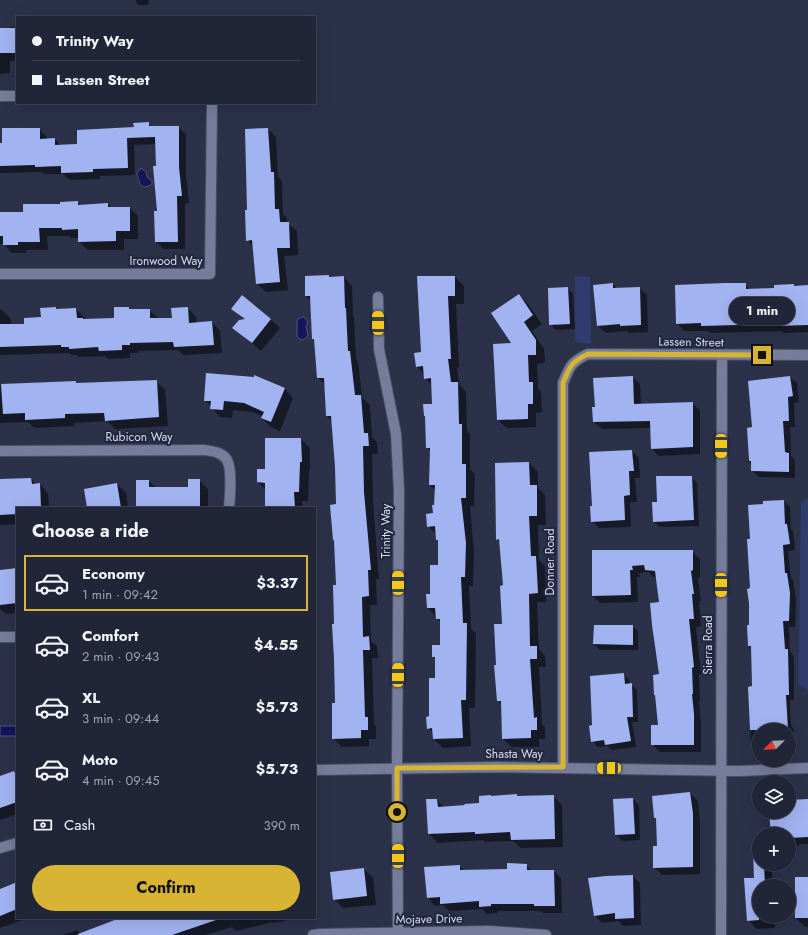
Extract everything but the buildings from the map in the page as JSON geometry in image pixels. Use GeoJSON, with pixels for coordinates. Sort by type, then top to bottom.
{"type":"FeatureCollection","features":[{"type":"Feature","properties":{"kind":"street"},"geometry":{"type":"LineString","coordinates":[[0,96],[16,96]]}},
{"type":"Feature","properties":{"kind":"street","name":"Ironwood Way"},"geometry":{"type":"LineString","coordinates":[[0,274],[210,274],[212,104]]}},
{"type":"Feature","properties":{"kind":"street","name":"Trinity Way"},"geometry":{"type":"LineString","coordinates":[[378,297],[379,349],[396,434],[399,491],[397,768],[398,934]]}},
{"type":"Feature","properties":{"kind":"street","name":"Lassen Street"},"geometry":{"type":"LineString","coordinates":[[576,360],[588,354],[722,356],[808,355]]}},
{"type":"Feature","properties":{"kind":"street","name":"Sierra Road"},"geometry":{"type":"LineString","coordinates":[[721,935],[722,356]]}},
{"type":"Feature","properties":{"kind":"street","name":"Donner Road"},"geometry":{"type":"LineString","coordinates":[[563,767],[563,383],[568,370],[576,360]]}},
{"type":"Feature","properties":{"kind":"street","name":"Rubicon Way"},"geometry":{"type":"LineString","coordinates":[[0,451],[204,450],[216,452],[227,460],[230,474],[229,507]]}},
{"type":"Feature","properties":{"kind":"street"},"geometry":{"type":"LineString","coordinates":[[0,637],[16,637]]}},
{"type":"Feature","properties":{"kind":"street","name":"Shasta Way"},"geometry":{"type":"LineString","coordinates":[[316,770],[563,767],[721,770],[808,768]]}},
{"type":"Feature","properties":{"kind":"street"},"geometry":{"type":"LineString","coordinates":[[0,848],[16,843]]}},
{"type":"Feature","properties":{"kind":"street","name":"Mojave Drive"},"geometry":{"type":"LineString","coordinates":[[313,935],[489,931],[546,935]]}},
{"type":"Feature","properties":{"kind":"shaded area"},"geometry":{"type":"Polygon","coordinates":[[[141,168],[146,172],[147,177],[152,181],[152,184],[145,187],[139,182],[137,173],[141,168]]]}},
{"type":"Feature","properties":{"kind":"shaded area"},"geometry":{"type":"Polygon","coordinates":[[[575,276],[590,277],[591,344],[575,342],[575,276]]]}},
{"type":"Feature","properties":{"kind":"shaded area"},"geometry":{"type":"Polygon","coordinates":[[[303,317],[308,322],[306,326],[308,336],[303,340],[297,336],[297,320],[303,317]]]}},
{"type":"Feature","properties":{"kind":"shaded area"},"geometry":{"type":"Polygon","coordinates":[[[808,498],[808,690],[798,684],[801,503],[808,498]]]}},
{"type":"Feature","properties":{"kind":"shaded area"},"geometry":{"type":"Polygon","coordinates":[[[0,726],[16,726],[16,736],[0,736],[0,726]]]}},
{"type":"Feature","properties":{"kind":"route"},"geometry":{"type":"LineString","coordinates":[[397,812],[397,768],[563,767],[563,383],[568,370],[576,360],[588,354],[722,356],[762,355]]}}]}
